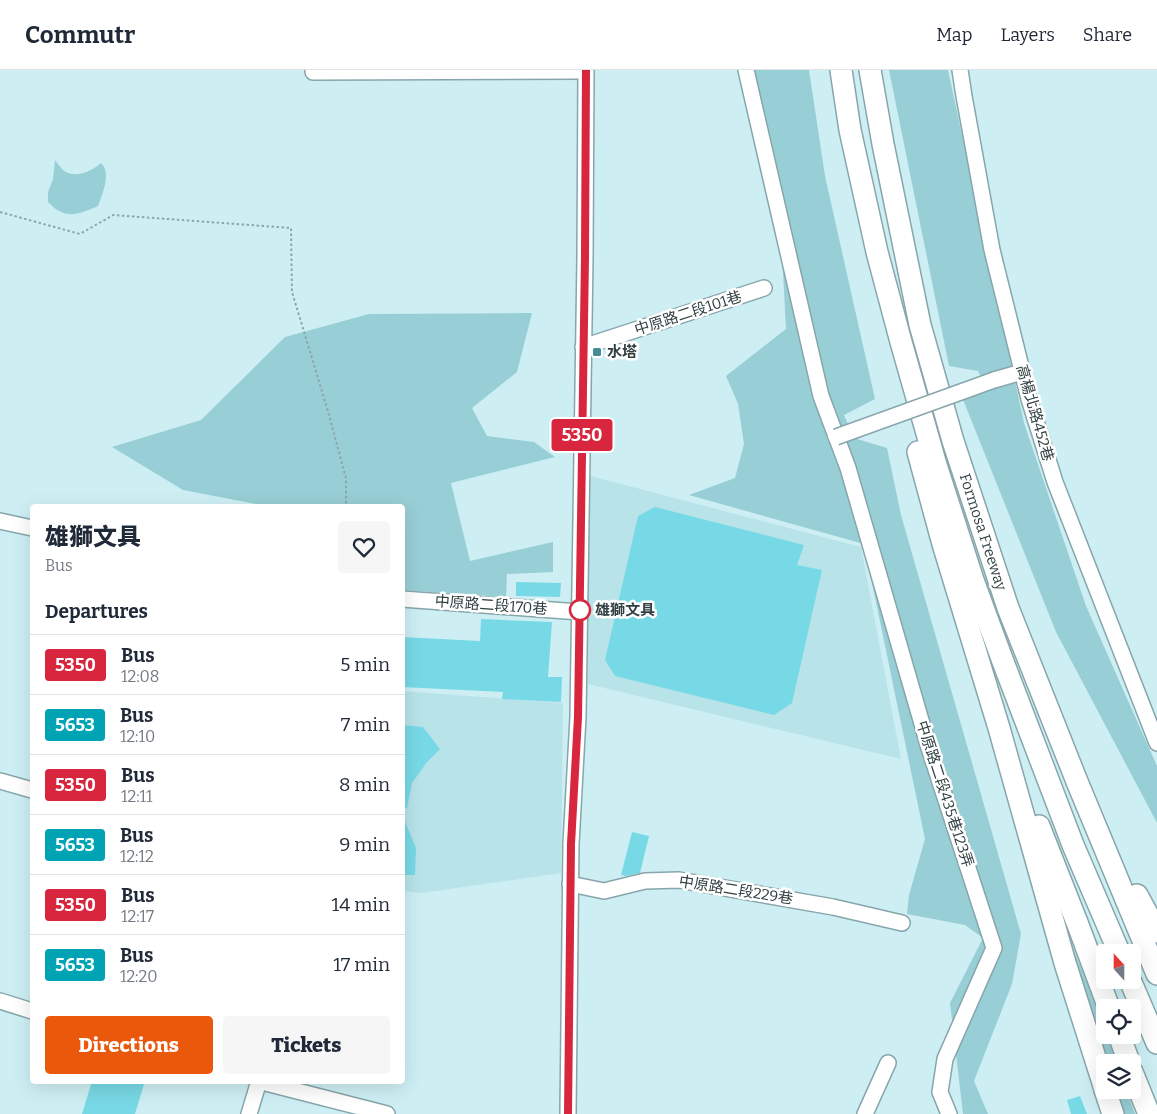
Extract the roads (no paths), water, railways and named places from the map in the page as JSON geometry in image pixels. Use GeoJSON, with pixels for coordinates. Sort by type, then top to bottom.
{"type":"FeatureCollection","features":[{"type":"Feature","properties":{"kind":"highway","name":"Formosa Freeway"},"geometry":{"type":"LineString","coordinates":[[841,70],[850,130],[877,252],[900,342],[936,465],[1002,659],[1069,835],[1116,944]]}},
{"type":"Feature","properties":{"kind":"highway","name":"Formosa Freeway"},"geometry":{"type":"LineString","coordinates":[[870,70],[920,326],[953,441],[1008,608],[1078,784],[1157,974]]}},
{"type":"Feature","properties":{"kind":"highway"},"geometry":{"type":"LineString","coordinates":[[877,252],[920,460],[943,544],[999,728],[1065,963],[1096,1061]]}},
{"type":"Feature","properties":{"kind":"highway"},"geometry":{"type":"LineString","coordinates":[[999,728],[1078,925],[1105,999]]}},
{"type":"Feature","properties":{"kind":"highway"},"geometry":{"type":"LineString","coordinates":[[1078,784],[1157,932]]}},
{"type":"Feature","properties":{"kind":"highway"},"geometry":{"type":"LineString","coordinates":[[1134,989],[1157,1043]]}},
{"type":"Feature","properties":{"kind":"highway"},"geometry":{"type":"LineString","coordinates":[[1141,1093],[1149,1114]]}},
{"type":"Feature","properties":{"kind":"highway"},"geometry":{"type":"LineString","coordinates":[[1108,1099],[1113,1114]]}},
{"type":"Feature","properties":{"kind":"street"},"geometry":{"type":"LineString","coordinates":[[312,72],[586,70],[580,612],[578,717],[570,884],[568,1114]]}},
{"type":"Feature","properties":{"kind":"street","name":"中原路二段435巷123弄"},"geometry":{"type":"LineString","coordinates":[[746,70],[821,396],[848,468],[929,748],[994,948],[945,1059],[940,1092],[949,1114]]}},
{"type":"Feature","properties":{"kind":"street","name":"高楊北路452巷"},"geometry":{"type":"LineString","coordinates":[[960,70],[992,250],[1029,399],[1055,482],[1157,743]]}},
{"type":"Feature","properties":{"kind":"street","name":"中原路二段101巷"},"geometry":{"type":"LineString","coordinates":[[583,347],[764,288]]}},
{"type":"Feature","properties":{"kind":"street"},"geometry":{"type":"LineString","coordinates":[[836,437],[994,380],[1022,372]]}},
{"type":"Feature","properties":{"kind":"street"},"geometry":{"type":"LineString","coordinates":[[0,522],[30,528]]}},
{"type":"Feature","properties":{"kind":"street","name":"中原路二段170巷"},"geometry":{"type":"LineString","coordinates":[[405,599],[580,612]]}},
{"type":"Feature","properties":{"kind":"street"},"geometry":{"type":"LineString","coordinates":[[0,782],[30,790]]}},
{"type":"Feature","properties":{"kind":"street","name":"中原路二段229巷"},"geometry":{"type":"LineString","coordinates":[[570,884],[604,891],[645,881],[679,880],[833,906],[902,923]]}},
{"type":"Feature","properties":{"kind":"street"},"geometry":{"type":"LineString","coordinates":[[0,1001],[30,1010]]}},
{"type":"Feature","properties":{"kind":"street"},"geometry":{"type":"LineString","coordinates":[[865,1114],[888,1063]]}},
{"type":"Feature","properties":{"kind":"street"},"geometry":{"type":"LineString","coordinates":[[249,1114],[264,1084]]}},
{"type":"Feature","properties":{"kind":"street"},"geometry":{"type":"LineString","coordinates":[[273,1084],[387,1114]]}},
{"type":"Feature","properties":{"kind":"place","name":"水塔"},"geometry":{"type":"Point","coordinates":[597,352]}},
{"type":"Feature","properties":{"kind":"place","name":"雄獅文具"},"geometry":{"type":"Point","coordinates":[580,610]}}]}
